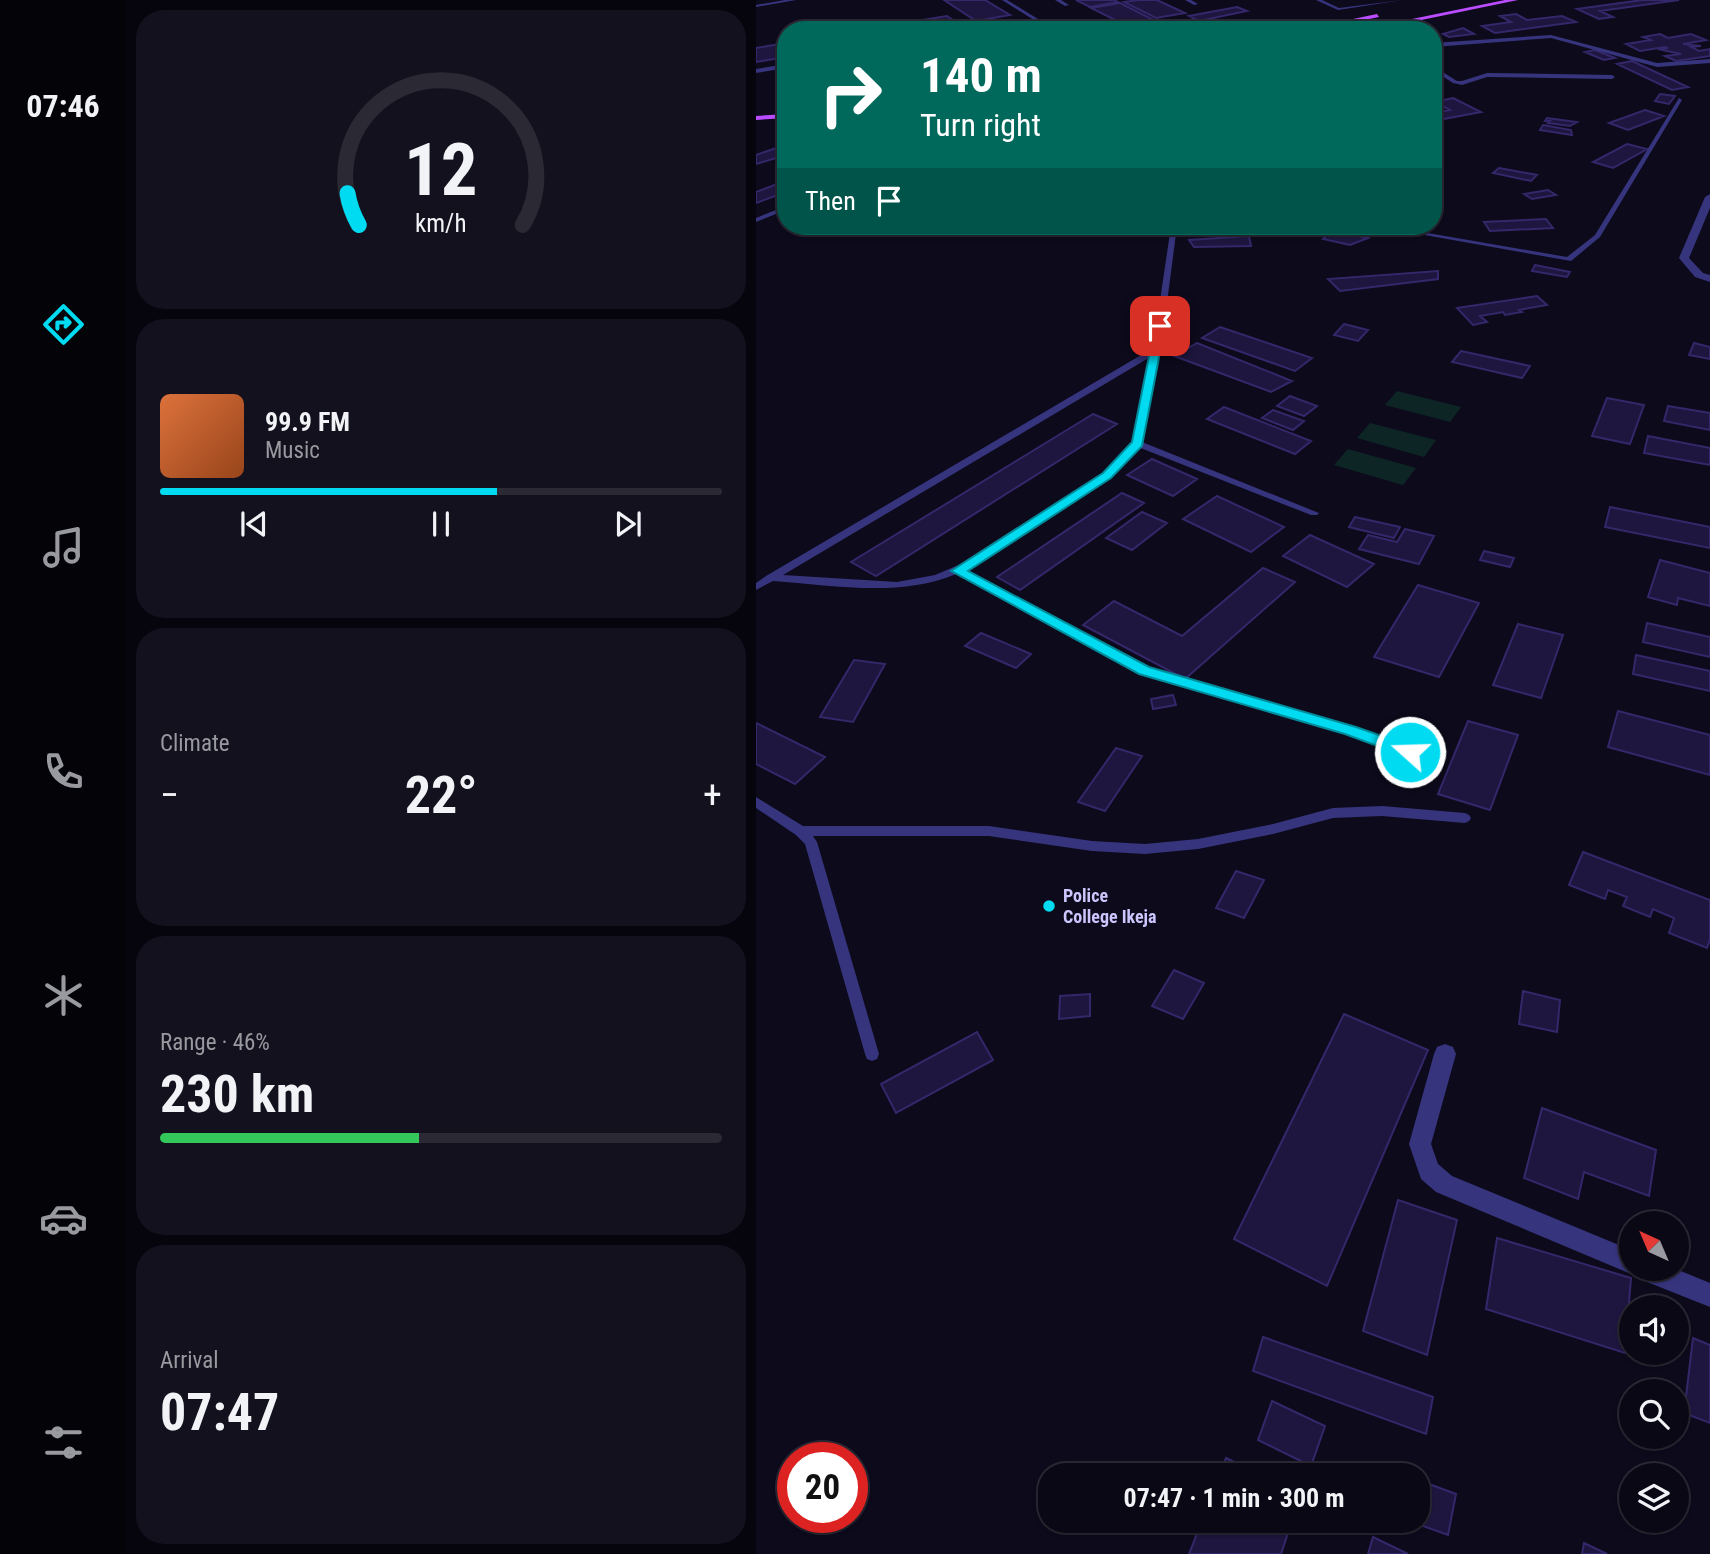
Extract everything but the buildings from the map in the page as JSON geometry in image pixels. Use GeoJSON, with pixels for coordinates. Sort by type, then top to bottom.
{"type":"FeatureCollection","features":[{"type":"Feature","properties":{"kind":"main road"},"geometry":{"type":"LineString","coordinates":[[1468,9],[1485,3],[1480,0]]}},
{"type":"Feature","properties":{"kind":"main road"},"geometry":{"type":"LineString","coordinates":[[1491,0],[1513,0]]}},
{"type":"Feature","properties":{"kind":"main road"},"geometry":{"type":"LineString","coordinates":[[1407,21],[1513,0]]}},
{"type":"Feature","properties":{"kind":"main road"},"geometry":{"type":"LineString","coordinates":[[1348,21],[1388,13]]}},
{"type":"Feature","properties":{"kind":"main road"},"geometry":{"type":"LineString","coordinates":[[756,118],[777,117]]}},
{"type":"Feature","properties":{"kind":"street"},"geometry":{"type":"LineString","coordinates":[[1710,197],[1684,258],[1699,275],[1710,279]]}},
{"type":"Feature","properties":{"kind":"street"},"geometry":{"type":"LineString","coordinates":[[1445,1054],[1420,1144],[1429,1171],[1444,1184],[1619,1257]]}},
{"type":"Feature","properties":{"kind":"street"},"geometry":{"type":"LineString","coordinates":[[1676,1281],[1710,1295]]}},
{"type":"Feature","properties":{"kind":"lane"},"geometry":{"type":"LineString","coordinates":[[756,6],[794,0]]}},
{"type":"Feature","properties":{"kind":"lane"},"geometry":{"type":"LineString","coordinates":[[1004,0],[1039,21]]}},
{"type":"Feature","properties":{"kind":"lane"},"geometry":{"type":"LineString","coordinates":[[1057,0],[1067,5]]}},
{"type":"Feature","properties":{"kind":"lane"},"geometry":{"type":"LineString","coordinates":[[1187,0],[1196,4]]}},
{"type":"Feature","properties":{"kind":"lane"},"geometry":{"type":"LineString","coordinates":[[1318,0],[1334,7],[1353,9],[1401,0]]}},
{"type":"Feature","properties":{"kind":"lane"},"geometry":{"type":"LineString","coordinates":[[1325,3],[1340,0]]}},
{"type":"Feature","properties":{"kind":"lane"},"geometry":{"type":"LineString","coordinates":[[1334,7],[1372,0]]}},
{"type":"Feature","properties":{"kind":"lane"},"geometry":{"type":"LineString","coordinates":[[1442,44],[1551,36],[1657,65],[1710,61]]}},
{"type":"Feature","properties":{"kind":"lane"},"geometry":{"type":"LineString","coordinates":[[756,71],[777,68]]}},
{"type":"Feature","properties":{"kind":"lane"},"geometry":{"type":"LineString","coordinates":[[1442,74],[1462,83],[1487,75],[1612,78]]}},
{"type":"Feature","properties":{"kind":"lane"},"geometry":{"type":"LineString","coordinates":[[1429,235],[1568,259],[1598,236],[1679,100]]}},
{"type":"Feature","properties":{"kind":"lane"},"geometry":{"type":"LineString","coordinates":[[756,220],[777,212]]}},
{"type":"Feature","properties":{"kind":"lane"},"geometry":{"type":"LineString","coordinates":[[769,578],[897,584],[937,578],[958,571],[1107,476],[1138,443],[1157,349],[1173,235]]}},
{"type":"Feature","properties":{"kind":"lane"},"geometry":{"type":"LineString","coordinates":[[756,587],[1157,349]]}},
{"type":"Feature","properties":{"kind":"lane"},"geometry":{"type":"LineString","coordinates":[[1138,443],[1314,513]]}},
{"type":"Feature","properties":{"kind":"lane"},"geometry":{"type":"LineString","coordinates":[[958,571],[1144,671],[1350,730],[1410,752]]}},
{"type":"Feature","properties":{"kind":"lane"},"geometry":{"type":"LineString","coordinates":[[756,802],[802,831],[811,842],[873,1054]]}},
{"type":"Feature","properties":{"kind":"lane"},"geometry":{"type":"LineString","coordinates":[[802,831],[989,831],[1092,846],[1145,849],[1198,844],[1260,832],[1333,813],[1382,811],[1465,818]]}},
{"type":"Feature","properties":{"kind":"green space"},"geometry":{"type":"Polygon","coordinates":[[[1397,391],[1461,407],[1450,422],[1385,405],[1397,391]]]}},
{"type":"Feature","properties":{"kind":"green space"},"geometry":{"type":"Polygon","coordinates":[[[1370,423],[1436,440],[1424,457],[1357,438],[1370,423]]]}},
{"type":"Feature","properties":{"kind":"green space"},"geometry":{"type":"Polygon","coordinates":[[[1348,449],[1416,468],[1403,485],[1334,465],[1348,449]]]}},
{"type":"Feature","properties":{"kind":"place","name":"Police College Ikeja"},"geometry":{"type":"Point","coordinates":[1049,906]}},
{"type":"Feature","properties":{"kind":"route"},"geometry":{"type":"LineString","coordinates":[[1160,326],[1138,443],[1107,476],[958,571],[1144,671],[1178,683],[1350,730],[1410,752]]}}]}
